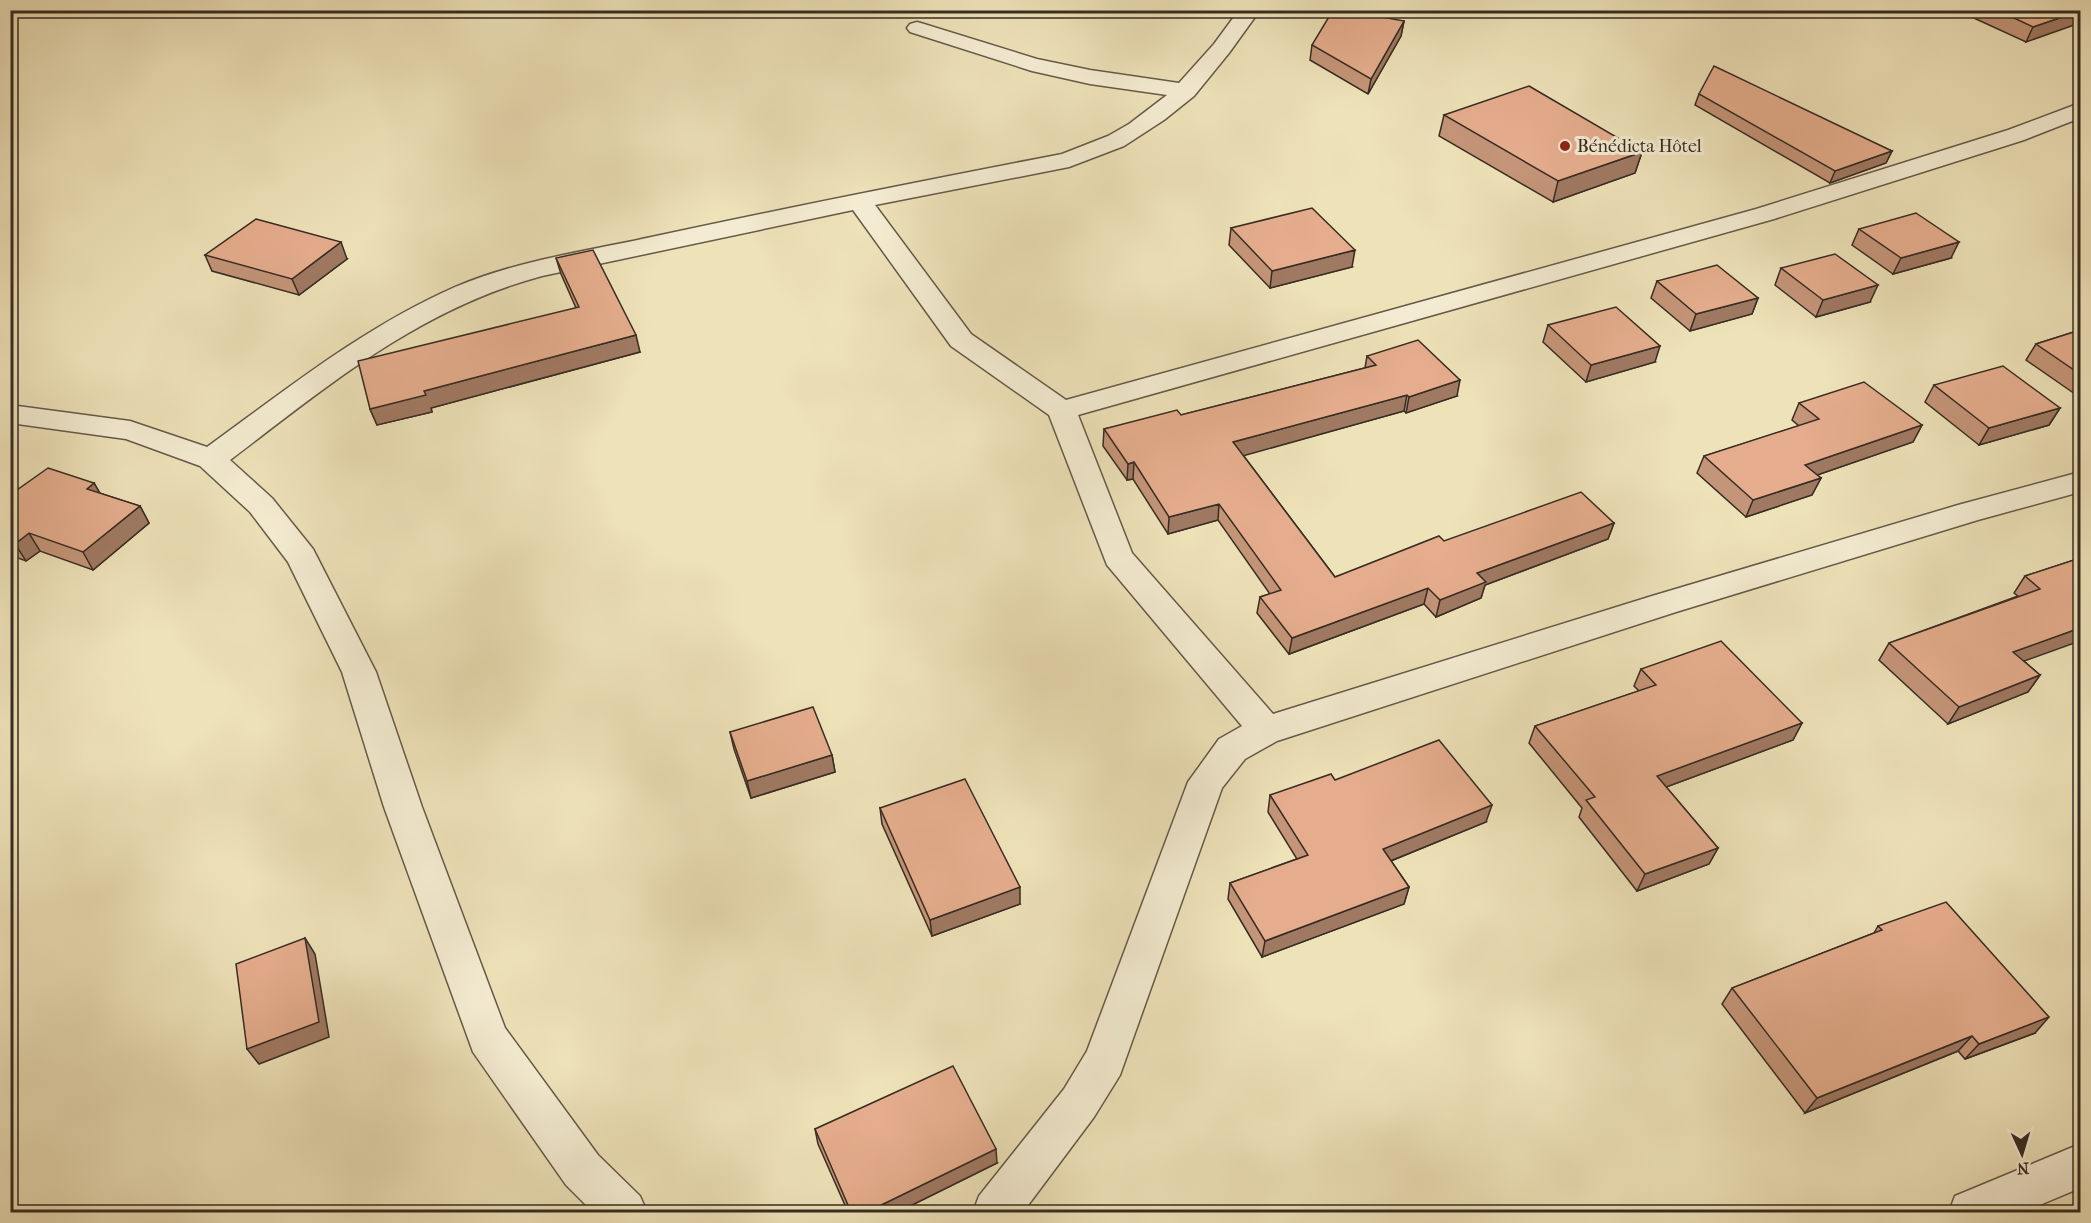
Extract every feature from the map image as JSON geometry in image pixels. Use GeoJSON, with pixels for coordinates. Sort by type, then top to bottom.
{"type":"FeatureCollection","features":[{"type":"Feature","properties":{"kind":"street"},"geometry":{"type":"LineString","coordinates":[[211,459],[373,341],[426,311],[468,292],[573,262],[859,201],[1069,160],[1115,141],[1156,116],[1186,91],[1227,44],[1250,10]]}},
{"type":"Feature","properties":{"kind":"street"},"geometry":{"type":"LineString","coordinates":[[917,28],[1044,66],[1090,77],[1186,91]]}},
{"type":"Feature","properties":{"kind":"street"},"geometry":{"type":"LineString","coordinates":[[1062,410],[1765,214],[2016,135],[2080,110]]}},
{"type":"Feature","properties":{"kind":"street"},"geometry":{"type":"LineString","coordinates":[[859,201],[961,340],[1062,410],[1118,557],[1266,730]]}},
{"type":"Feature","properties":{"kind":"street"},"geometry":{"type":"LineString","coordinates":[[10,414],[130,430],[211,459],[261,505],[302,557],[359,672],[403,807],[488,1039],[582,1170],[624,1212]]}},
{"type":"Feature","properties":{"kind":"street"},"geometry":{"type":"LineString","coordinates":[[995,1212],[1079,1102],[1105,1061],[1206,782],[1232,749],[1266,730],[1326,713],[1687,597],[1969,512],[2080,482]]}},
{"type":"Feature","properties":{"kind":"street"},"geometry":{"type":"LineString","coordinates":[[1971,1212],[2080,1166]]}},
{"type":"Feature","properties":{"kind":"building"},"geometry":{"type":"Polygon","coordinates":[[[1333,10],[1404,21],[1371,79],[1312,45],[1333,10]]]}},
{"type":"Feature","properties":{"kind":"building"},"geometry":{"type":"Polygon","coordinates":[[[1997,10],[2080,10],[2080,11],[2033,27],[1997,10]]]}},
{"type":"Feature","properties":{"kind":"building"},"geometry":{"type":"Polygon","coordinates":[[[1714,66],[1892,151],[1835,171],[1699,94],[1714,66]]]}},
{"type":"Feature","properties":{"kind":"building"},"geometry":{"type":"Polygon","coordinates":[[[1529,86],[1642,152],[1558,181],[1444,115],[1529,86]]]}},
{"type":"Feature","properties":{"kind":"building"},"geometry":{"type":"Polygon","coordinates":[[[1312,208],[1355,250],[1272,271],[1231,228],[1312,208]]]}},
{"type":"Feature","properties":{"kind":"building"},"geometry":{"type":"Polygon","coordinates":[[[1916,213],[1959,242],[1901,258],[1859,229],[1916,213]]]}},
{"type":"Feature","properties":{"kind":"building"},"geometry":{"type":"Polygon","coordinates":[[[256,219],[341,242],[292,279],[205,255],[256,219]]]}},
{"type":"Feature","properties":{"kind":"building"},"geometry":{"type":"Polygon","coordinates":[[[593,250],[636,335],[424,391],[426,395],[370,409],[358,361],[579,307],[556,258],[593,250]]]}},
{"type":"Feature","properties":{"kind":"building"},"geometry":{"type":"Polygon","coordinates":[[[1835,254],[1878,285],[1823,300],[1781,268],[1835,254]]]}},
{"type":"Feature","properties":{"kind":"building"},"geometry":{"type":"Polygon","coordinates":[[[1717,265],[1758,298],[1696,314],[1657,281],[1717,265]]]}},
{"type":"Feature","properties":{"kind":"building"},"geometry":{"type":"Polygon","coordinates":[[[1616,307],[1660,346],[1591,365],[1548,325],[1616,307]]]}},
{"type":"Feature","properties":{"kind":"building"},"geometry":{"type":"Polygon","coordinates":[[[2080,330],[2080,374],[2036,344],[2080,330]]]}},
{"type":"Feature","properties":{"kind":"building"},"geometry":{"type":"Polygon","coordinates":[[[1418,340],[1460,380],[1409,397],[1407,395],[1233,442],[1335,577],[1439,536],[1444,541],[1581,492],[1614,523],[1477,573],[1486,582],[1440,600],[1428,588],[1292,638],[1260,597],[1281,590],[1219,504],[1169,517],[1134,462],[1128,464],[1104,429],[1177,410],[1181,415],[1376,365],[1367,356],[1418,340]]]}},
{"type":"Feature","properties":{"kind":"building"},"geometry":{"type":"Polygon","coordinates":[[[2003,366],[2060,408],[1989,428],[1934,385],[2003,366]]]}},
{"type":"Feature","properties":{"kind":"building"},"geometry":{"type":"Polygon","coordinates":[[[1864,382],[1922,425],[1805,465],[1821,478],[1753,500],[1704,456],[1819,419],[1799,403],[1864,382]]]}},
{"type":"Feature","properties":{"kind":"building"},"geometry":{"type":"Polygon","coordinates":[[[48,468],[94,483],[87,489],[140,506],[83,552],[29,533],[15,544],[10,542],[10,495],[48,468]]]}},
{"type":"Feature","properties":{"kind":"building"},"geometry":{"type":"Polygon","coordinates":[[[2080,558],[2080,628],[2013,652],[2040,675],[1959,707],[1889,643],[2040,589],[2025,576],[2080,558]]]}},
{"type":"Feature","properties":{"kind":"building"},"geometry":{"type":"Polygon","coordinates":[[[1721,641],[1802,723],[1657,776],[1718,848],[1645,874],[1586,800],[1595,797],[1535,726],[1656,685],[1641,669],[1721,641]]]}},
{"type":"Feature","properties":{"kind":"building"},"geometry":{"type":"Polygon","coordinates":[[[813,707],[832,755],[747,781],[730,732],[813,707]]]}},
{"type":"Feature","properties":{"kind":"building"},"geometry":{"type":"Polygon","coordinates":[[[1439,740],[1492,805],[1383,849],[1409,887],[1265,941],[1230,883],[1308,855],[1270,795],[1331,774],[1335,780],[1439,740]]]}},
{"type":"Feature","properties":{"kind":"building"},"geometry":{"type":"Polygon","coordinates":[[[965,779],[1020,887],[930,920],[880,808],[965,779]]]}},
{"type":"Feature","properties":{"kind":"building"},"geometry":{"type":"Polygon","coordinates":[[[1946,902],[2049,1017],[1979,1044],[1972,1036],[1817,1098],[1732,988],[1882,930],[1878,926],[1946,902]]]}},
{"type":"Feature","properties":{"kind":"building"},"geometry":{"type":"Polygon","coordinates":[[[305,938],[319,1022],[247,1049],[236,964],[305,938]]]}},
{"type":"Feature","properties":{"kind":"building"},"geometry":{"type":"Polygon","coordinates":[[[953,1066],[996,1149],[867,1212],[851,1212],[815,1129],[953,1066]]]}},
{"type":"Feature","properties":{"kind":"place","name":"Bénédicta Hôtel"},"geometry":{"type":"Point","coordinates":[1565,146]}}]}
